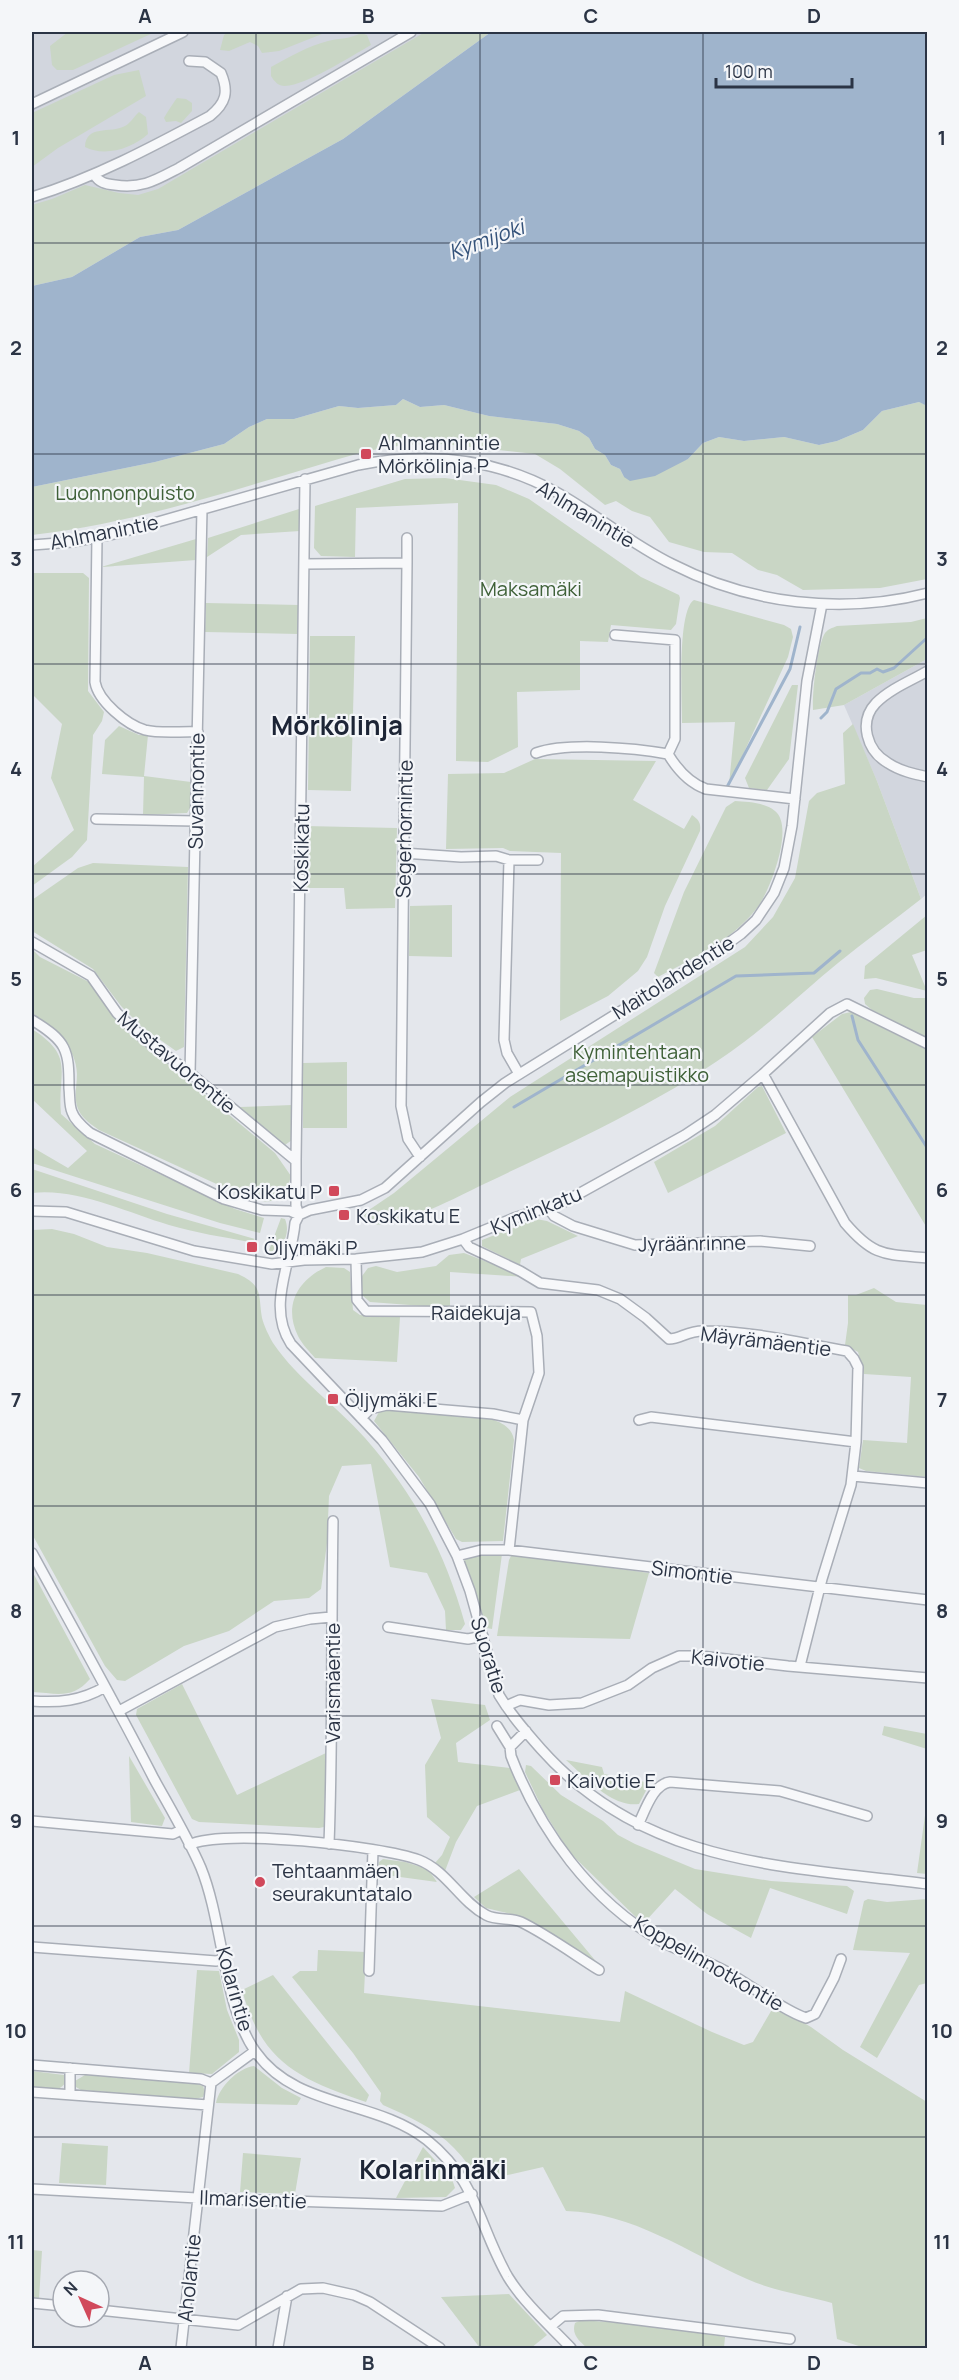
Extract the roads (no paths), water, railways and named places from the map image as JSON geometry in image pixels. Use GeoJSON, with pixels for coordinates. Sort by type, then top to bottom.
{"type":"FeatureCollection","features":[{"type":"Feature","properties":{"kind":"street"},"geometry":{"type":"LineString","coordinates":[[32,104],[183,32]]}},
{"type":"Feature","properties":{"kind":"street"},"geometry":{"type":"LineString","coordinates":[[94,174],[100,181],[117,185],[139,186],[153,181],[190,162],[411,32]]}},
{"type":"Feature","properties":{"kind":"street"},"geometry":{"type":"LineString","coordinates":[[32,197],[94,174],[210,116],[223,104],[226,90],[221,73],[205,62],[189,61]]}},
{"type":"Feature","properties":{"kind":"street","name":"Ahlmanintie"},"geometry":{"type":"LineString","coordinates":[[32,545],[72,542],[97,537],[358,465],[392,459],[446,459],[486,465],[526,478],[556,492],[630,541],[692,574],[765,596],[822,604],[871,603],[927,593]]}},
{"type":"Feature","properties":{"kind":"street","name":"Koskikatu"},"geometry":{"type":"LineString","coordinates":[[299,1215],[296,1206],[296,1161],[305,479]]}},
{"type":"Feature","properties":{"kind":"street","name":"Suvannontie"},"geometry":{"type":"LineString","coordinates":[[190,1073],[202,509]]}},
{"type":"Feature","properties":{"kind":"street"},"geometry":{"type":"LineString","coordinates":[[97,537],[94,682],[96,691],[101,699],[117,712],[146,730],[198,732]]}},
{"type":"Feature","properties":{"kind":"street","name":"Segerhornintie"},"geometry":{"type":"LineString","coordinates":[[407,538],[401,1106],[408,1139],[420,1157]]}},
{"type":"Feature","properties":{"kind":"street"},"geometry":{"type":"LineString","coordinates":[[305,564],[407,563]]}},
{"type":"Feature","properties":{"kind":"street","name":"Maitolahdentie"},"geometry":{"type":"LineString","coordinates":[[299,1215],[375,1194],[399,1177],[481,1102],[519,1074],[716,952],[749,927],[762,912],[780,880],[789,848],[807,681],[822,604]]}},
{"type":"Feature","properties":{"kind":"street"},"geometry":{"type":"LineString","coordinates":[[615,635],[675,640],[675,739],[668,754]]}},
{"type":"Feature","properties":{"kind":"street"},"geometry":{"type":"LineString","coordinates":[[927,671],[888,693],[869,712],[866,725],[867,737],[874,751],[887,763],[927,777]]}},
{"type":"Feature","properties":{"kind":"street"},"geometry":{"type":"LineString","coordinates":[[536,753],[567,748],[634,750],[668,754]]}},
{"type":"Feature","properties":{"kind":"street"},"geometry":{"type":"LineString","coordinates":[[668,754],[676,768],[696,785],[706,789],[795,799]]}},
{"type":"Feature","properties":{"kind":"street"},"geometry":{"type":"LineString","coordinates":[[96,819],[195,821]]}},
{"type":"Feature","properties":{"kind":"street"},"geometry":{"type":"LineString","coordinates":[[403,853],[461,857],[496,856],[509,860],[538,860]]}},
{"type":"Feature","properties":{"kind":"street"},"geometry":{"type":"LineString","coordinates":[[509,860],[504,1040],[507,1053],[519,1074]]}},
{"type":"Feature","properties":{"kind":"street","name":"Mustavuorentie"},"geometry":{"type":"LineString","coordinates":[[32,942],[91,976],[117,1013],[143,1038],[190,1073],[296,1161]]}},
{"type":"Feature","properties":{"kind":"street","name":"Kyminkatu"},"geometry":{"type":"LineString","coordinates":[[32,1211],[51,1210],[77,1214],[194,1251],[272,1264],[422,1252],[464,1239],[514,1218],[578,1196],[685,1135],[715,1115],[830,1013],[848,1004],[927,1044]]}},
{"type":"Feature","properties":{"kind":"street"},"geometry":{"type":"LineString","coordinates":[[32,1020],[53,1034],[66,1052],[70,1064],[72,1112],[79,1123],[90,1133],[224,1199],[262,1210],[290,1211],[299,1215],[287,1263]]}},
{"type":"Feature","properties":{"kind":"street"},"geometry":{"type":"LineString","coordinates":[[763,1074],[845,1222],[856,1235],[877,1252],[927,1258]]}},
{"type":"Feature","properties":{"kind":"street","name":"Jyräänrinne"},"geometry":{"type":"LineString","coordinates":[[548,1208],[554,1216],[573,1226],[635,1245],[760,1241],[810,1246]]}},
{"type":"Feature","properties":{"kind":"street","name":"Mäyrämäentie"},"geometry":{"type":"LineString","coordinates":[[464,1239],[469,1247],[520,1270],[540,1283],[598,1290],[620,1299],[669,1339],[693,1331],[707,1331],[777,1339],[847,1351],[854,1359],[858,1367],[853,1476],[800,1666]]}},
{"type":"Feature","properties":{"kind":"street","name":"Raidekuja"},"geometry":{"type":"LineString","coordinates":[[356,1259],[357,1300],[366,1311],[531,1312],[537,1336],[539,1373],[523,1420]]}},
{"type":"Feature","properties":{"kind":"street","name":"Suoratie"},"geometry":{"type":"LineString","coordinates":[[287,1263],[280,1300],[284,1331],[291,1344],[403,1466],[430,1504],[457,1556],[483,1636],[495,1684],[506,1706],[551,1760],[605,1805],[638,1825],[691,1847],[728,1856],[927,1884]]}},
{"type":"Feature","properties":{"kind":"street"},"geometry":{"type":"LineString","coordinates":[[361,1418],[370,1409],[387,1405],[493,1414],[523,1420],[509,1550]]}},
{"type":"Feature","properties":{"kind":"street"},"geometry":{"type":"LineString","coordinates":[[639,1420],[651,1417],[856,1442]]}},
{"type":"Feature","properties":{"kind":"street"},"geometry":{"type":"LineString","coordinates":[[853,1476],[927,1483]]}},
{"type":"Feature","properties":{"kind":"street","name":"Varismäentie"},"geometry":{"type":"LineString","coordinates":[[329,1844],[333,1706],[331,1617],[333,1521]]}},
{"type":"Feature","properties":{"kind":"street","name":"Simontie"},"geometry":{"type":"LineString","coordinates":[[457,1556],[481,1550],[509,1550],[927,1600]]}},
{"type":"Feature","properties":{"kind":"street","name":"Kolarintie"},"geometry":{"type":"LineString","coordinates":[[32,1553],[119,1711],[189,1845],[208,1889],[235,2004],[255,2051],[293,2085],[318,2097],[392,2120],[427,2140],[445,2158],[472,2194],[508,2277],[571,2349]]}},
{"type":"Feature","properties":{"kind":"street"},"geometry":{"type":"LineString","coordinates":[[119,1711],[275,1627],[331,1617]]}},
{"type":"Feature","properties":{"kind":"street"},"geometry":{"type":"LineString","coordinates":[[388,1627],[468,1639],[483,1636]]}},
{"type":"Feature","properties":{"kind":"street","name":"Kaivotie"},"geometry":{"type":"LineString","coordinates":[[506,1706],[520,1700],[549,1705],[582,1703],[628,1685],[660,1664],[679,1656],[927,1678]]}},
{"type":"Feature","properties":{"kind":"street"},"geometry":{"type":"LineString","coordinates":[[32,1701],[72,1701],[105,1687]]}},
{"type":"Feature","properties":{"kind":"street"},"geometry":{"type":"LineString","coordinates":[[497,1726],[510,1747],[526,1731]]}},
{"type":"Feature","properties":{"kind":"street","name":"Koppelinnotkontie"},"geometry":{"type":"LineString","coordinates":[[510,1747],[517,1770],[566,1858],[596,1889],[649,1933],[727,1971],[806,2018],[815,2014],[841,1959]]}},
{"type":"Feature","properties":{"kind":"street"},"geometry":{"type":"LineString","coordinates":[[638,1825],[657,1789],[663,1783],[670,1782],[780,1791],[867,1816]]}},
{"type":"Feature","properties":{"kind":"street"},"geometry":{"type":"LineString","coordinates":[[32,1821],[173,1834],[181,1830]]}},
{"type":"Feature","properties":{"kind":"street"},"geometry":{"type":"LineString","coordinates":[[189,1845],[203,1839],[226,1837],[329,1844],[374,1850],[425,1863],[437,1870],[484,1914],[519,1921],[599,1970]]}},
{"type":"Feature","properties":{"kind":"street"},"geometry":{"type":"LineString","coordinates":[[369,1971],[374,1850]]}},
{"type":"Feature","properties":{"kind":"street"},"geometry":{"type":"LineString","coordinates":[[32,1947],[216,1961],[225,1959]]}},
{"type":"Feature","properties":{"kind":"street"},"geometry":{"type":"LineString","coordinates":[[32,2065],[201,2079],[211,2083],[255,2051]]}},
{"type":"Feature","properties":{"kind":"street"},"geometry":{"type":"LineString","coordinates":[[70,2068],[70,2094]]}},
{"type":"Feature","properties":{"kind":"street","name":"Aholantie"},"geometry":{"type":"LineString","coordinates":[[182,2349],[211,2083]]}},
{"type":"Feature","properties":{"kind":"street"},"geometry":{"type":"LineString","coordinates":[[32,2092],[208,2105]]}},
{"type":"Feature","properties":{"kind":"street","name":"Ilmarisentie"},"geometry":{"type":"LineString","coordinates":[[32,2189],[197,2198],[442,2205],[472,2194]]}},
{"type":"Feature","properties":{"kind":"street"},"geometry":{"type":"LineString","coordinates":[[111,2311],[238,2325],[301,2289],[323,2288],[354,2295],[387,2312],[440,2349]]}},
{"type":"Feature","properties":{"kind":"street"},"geometry":{"type":"LineString","coordinates":[[278,2349],[287,2296]]}},
{"type":"Feature","properties":{"kind":"street"},"geometry":{"type":"LineString","coordinates":[[32,2303],[51,2305]]}},
{"type":"Feature","properties":{"kind":"street"},"geometry":{"type":"LineString","coordinates":[[551,2326],[563,2316],[598,2315],[790,2339]]}},
{"type":"Feature","properties":{"kind":"water","name":"Kymijoki"},"geometry":{"type":"Polygon","coordinates":[[[491,32],[927,32],[927,406],[919,402],[882,411],[863,430],[837,441],[819,445],[784,437],[744,441],[719,437],[703,443],[688,459],[655,476],[630,481],[624,477],[620,469],[611,465],[605,455],[595,449],[589,438],[579,431],[557,424],[489,416],[444,405],[420,407],[403,399],[396,405],[358,408],[339,406],[294,419],[267,419],[249,427],[224,444],[155,462],[32,487],[32,286],[72,277],[140,237],[178,230],[343,139],[491,32]]]}},
{"type":"Feature","properties":{"kind":"waterway"},"geometry":{"type":"LineString","coordinates":[[727,787],[790,669],[800,627]]}},
{"type":"Feature","properties":{"kind":"waterway"},"geometry":{"type":"LineString","coordinates":[[821,718],[827,712],[836,689],[861,673],[870,673],[877,669],[883,672],[894,668],[928,637]]}},
{"type":"Feature","properties":{"kind":"waterway"},"geometry":{"type":"LineString","coordinates":[[514,1107],[736,976],[814,973],[840,951]]}},
{"type":"Feature","properties":{"kind":"waterway"},"geometry":{"type":"LineString","coordinates":[[852,1016],[858,1040],[928,1149]]}},
{"type":"Feature","properties":{"kind":"place","name":"Ahlmannintie Mörkölinja P"},"geometry":{"type":"Point","coordinates":[366,454]}},
{"type":"Feature","properties":{"kind":"place","name":"Koskikatu P"},"geometry":{"type":"Point","coordinates":[334,1191]}},
{"type":"Feature","properties":{"kind":"place","name":"Koskikatu E"},"geometry":{"type":"Point","coordinates":[344,1215]}},
{"type":"Feature","properties":{"kind":"place","name":"Öljymäki P"},"geometry":{"type":"Point","coordinates":[252,1247]}},
{"type":"Feature","properties":{"kind":"place","name":"Öljymäki E"},"geometry":{"type":"Point","coordinates":[333,1399]}},
{"type":"Feature","properties":{"kind":"place","name":"Kaivotie E"},"geometry":{"type":"Point","coordinates":[555,1780]}},
{"type":"Feature","properties":{"kind":"place","name":"Tehtaanmäen seurakuntatalo"},"geometry":{"type":"Point","coordinates":[260,1882]}},
{"type":"Feature","properties":{"kind":"district","name":"Mörkölinja"},"geometry":{"type":"Point","coordinates":[337,725]}},
{"type":"Feature","properties":{"kind":"district","name":"Kolarinmäki"},"geometry":{"type":"Point","coordinates":[433,2169]}},
{"type":"Feature","properties":{"kind":"park label","name":"Luonnonpuisto"},"geometry":{"type":"Point","coordinates":[125,492]}},
{"type":"Feature","properties":{"kind":"park label","name":"Maksamäki"},"geometry":{"type":"Point","coordinates":[531,588]}},
{"type":"Feature","properties":{"kind":"park label","name":"Kymintehtaan asemapuistikko"},"geometry":{"type":"Point","coordinates":[637,1062]}}]}
